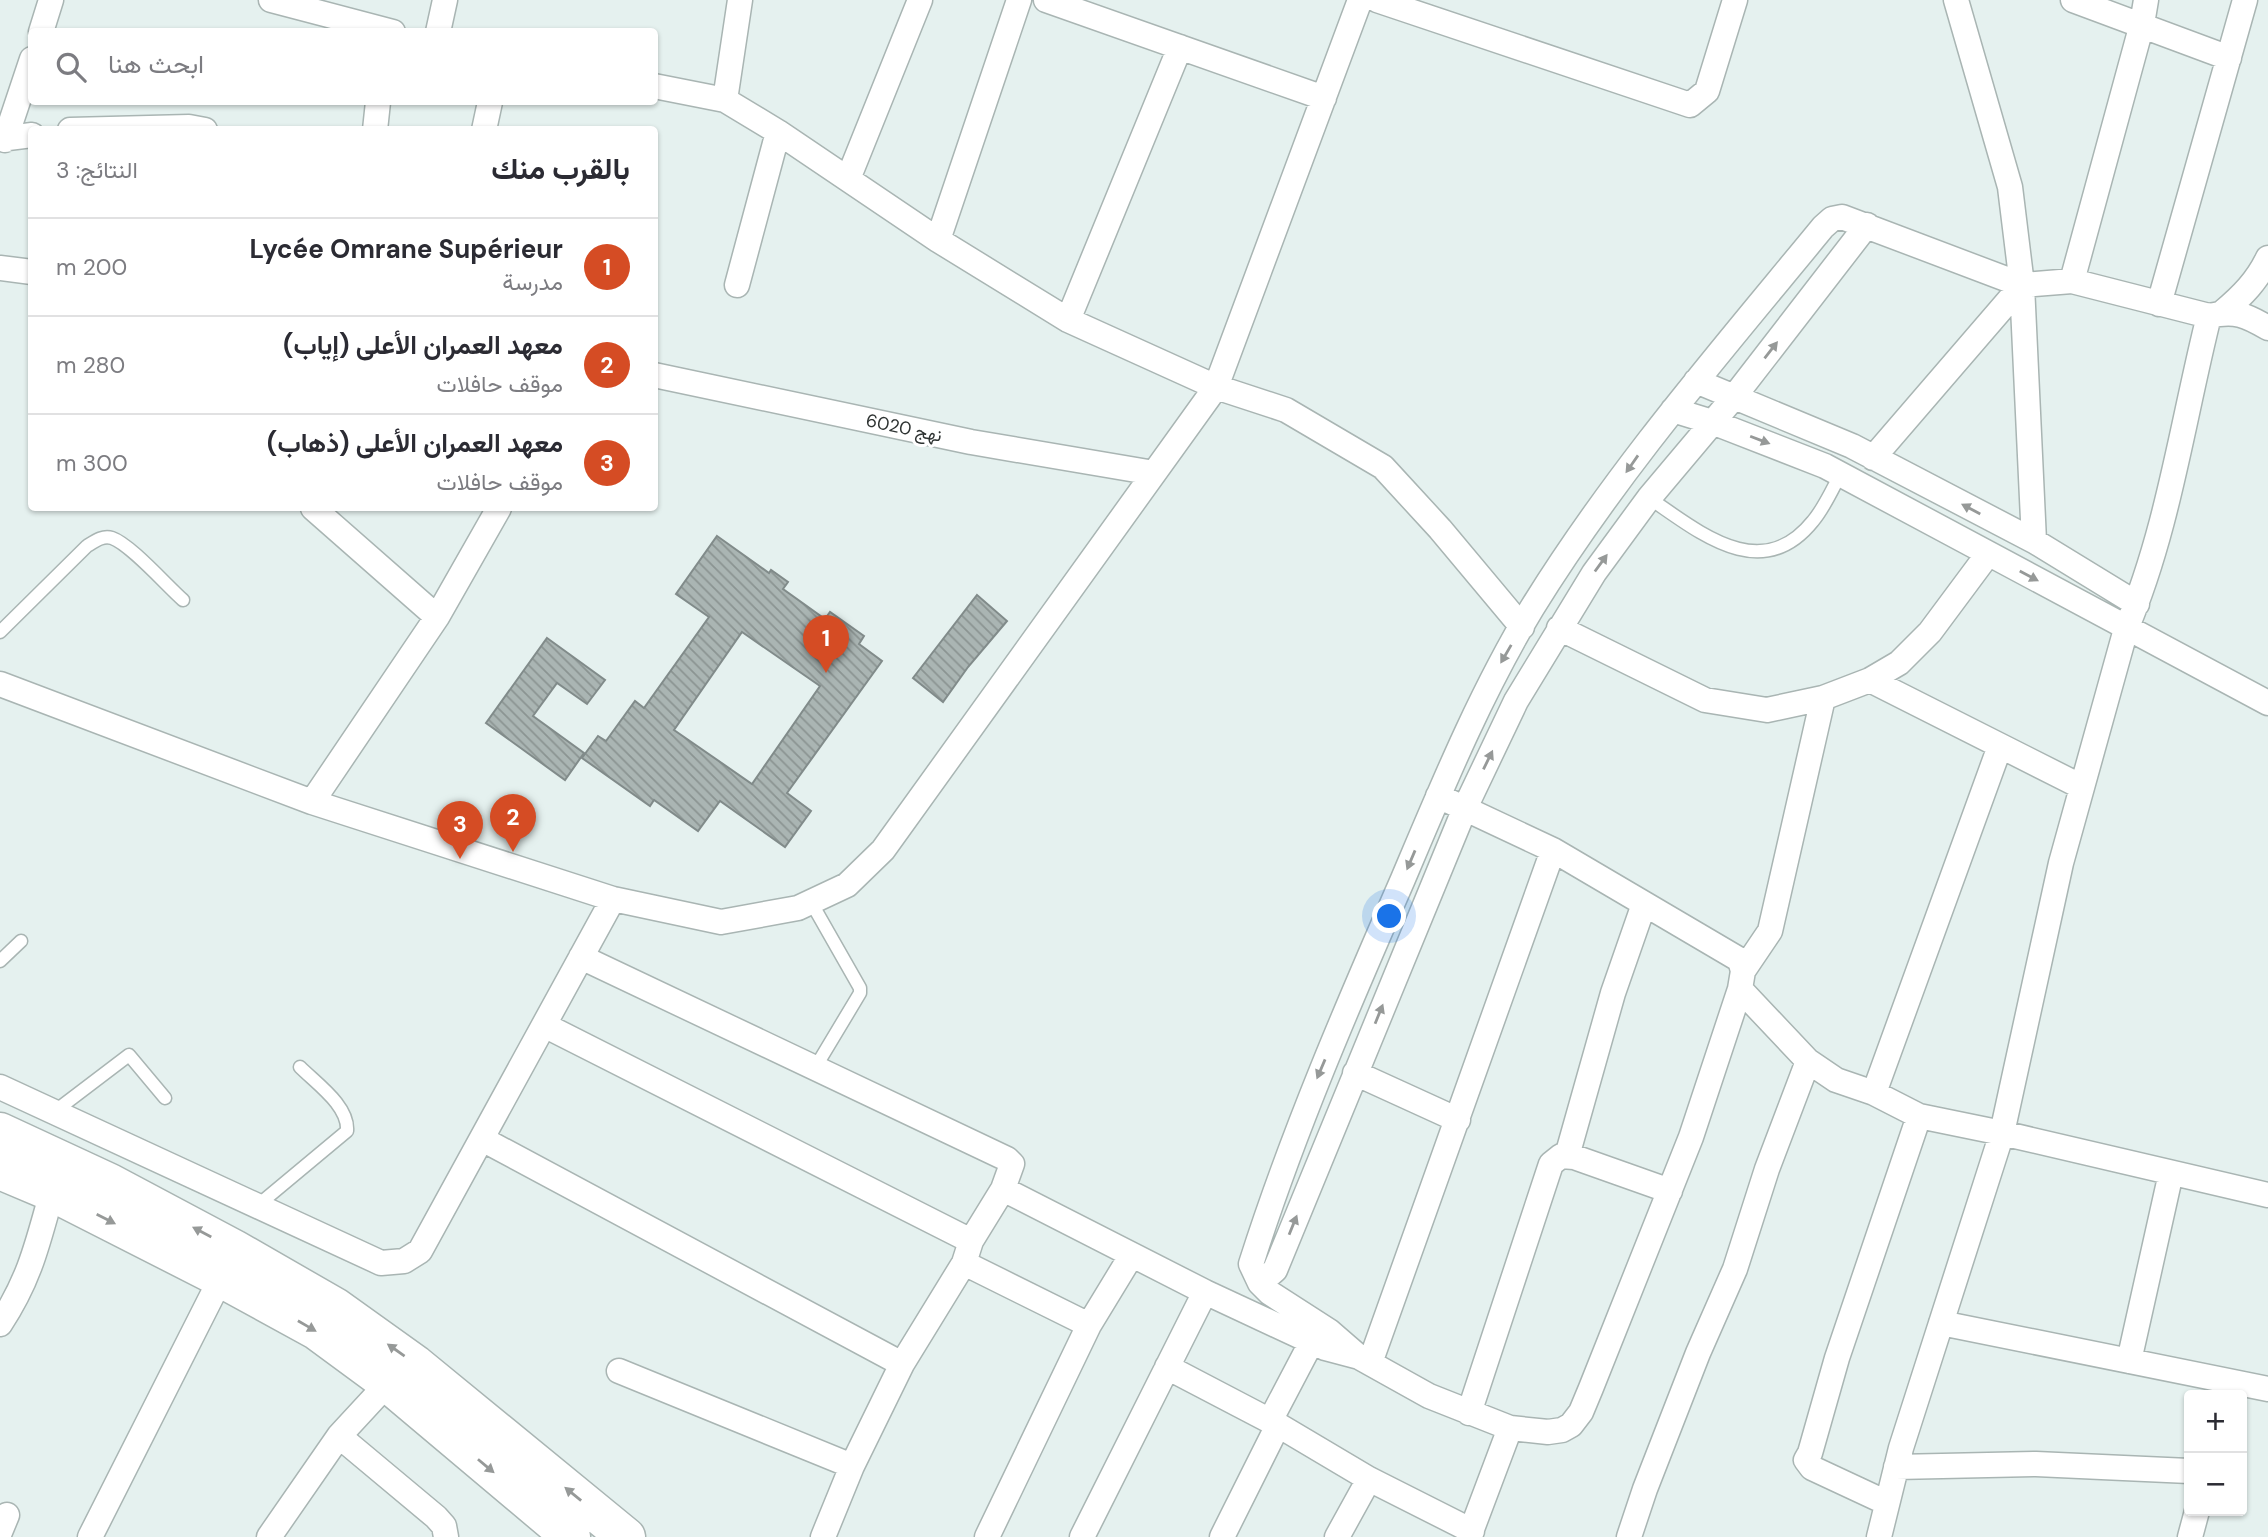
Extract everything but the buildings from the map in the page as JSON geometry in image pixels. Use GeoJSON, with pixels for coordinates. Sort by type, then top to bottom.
{"type":"FeatureCollection","features":[{"type":"Feature","properties":{"kind":"highway"},"geometry":{"type":"LineString","coordinates":[[0,1132],[110,1183],[335,1307],[416,1365],[626,1537]]}},
{"type":"Feature","properties":{"kind":"highway"},"geometry":{"type":"LineString","coordinates":[[0,1170],[52,1192],[316,1330],[388,1382],[571,1537]]}},
{"type":"Feature","properties":{"kind":"street"},"geometry":{"type":"LineString","coordinates":[[41,28],[51,0]]}},
{"type":"Feature","properties":{"kind":"street"},"geometry":{"type":"LineString","coordinates":[[271,0],[378,28]]}},
{"type":"Feature","properties":{"kind":"street"},"geometry":{"type":"LineString","coordinates":[[439,28],[445,0]]}},
{"type":"Feature","properties":{"kind":"street"},"geometry":{"type":"LineString","coordinates":[[724,100],[740,0]]}},
{"type":"Feature","properties":{"kind":"street"},"geometry":{"type":"LineString","coordinates":[[848,179],[920,0]]}},
{"type":"Feature","properties":{"kind":"street"},"geometry":{"type":"LineString","coordinates":[[938,240],[1020,0]]}},
{"type":"Feature","properties":{"kind":"street"},"geometry":{"type":"LineString","coordinates":[[1046,0],[1324,98]]}},
{"type":"Feature","properties":{"kind":"street"},"geometry":{"type":"LineString","coordinates":[[0,684],[312,802],[613,899],[721,922],[799,908],[847,885],[883,850],[1216,387],[1360,0]]}},
{"type":"Feature","properties":{"kind":"street"},"geometry":{"type":"LineString","coordinates":[[1377,0],[1690,105],[1707,91],[1735,0]]}},
{"type":"Feature","properties":{"kind":"street"},"geometry":{"type":"LineString","coordinates":[[1956,0],[2011,187],[2022,285],[2034,541]]}},
{"type":"Feature","properties":{"kind":"street"},"geometry":{"type":"LineString","coordinates":[[2073,0],[2229,58]]}},
{"type":"Feature","properties":{"kind":"street"},"geometry":{"type":"LineString","coordinates":[[2071,281],[2142,24],[2146,0]]}},
{"type":"Feature","properties":{"kind":"street"},"geometry":{"type":"LineString","coordinates":[[2159,304],[2245,0]]}},
{"type":"Feature","properties":{"kind":"street"},"geometry":{"type":"LineString","coordinates":[[1068,320],[1180,47]]}},
{"type":"Feature","properties":{"kind":"street"},"geometry":{"type":"LineString","coordinates":[[28,70],[3,140],[28,136]]}},
{"type":"Feature","properties":{"kind":"street"},"geometry":{"type":"LineString","coordinates":[[658,87],[724,100],[778,132],[938,240],[1068,320],[1216,387],[1286,410],[1383,467],[1440,528],[1522,626]]}},
{"type":"Feature","properties":{"kind":"street"},"geometry":{"type":"LineString","coordinates":[[375,126],[378,105]]}},
{"type":"Feature","properties":{"kind":"street"},"geometry":{"type":"LineString","coordinates":[[485,126],[489,105]]}},
{"type":"Feature","properties":{"kind":"street"},"geometry":{"type":"LineString","coordinates":[[737,285],[778,132]]}},
{"type":"Feature","properties":{"kind":"street"},"geometry":{"type":"LineString","coordinates":[[1823,698],[1770,931],[1742,980],[1691,1137],[1581,1412],[1571,1425],[1562,1430],[1548,1432],[1510,1428],[1429,1396],[1364,1360],[1329,1331],[1270,1293],[1260,1283],[1251,1264],[1267,1213],[1315,1084],[1490,681],[1572,549],[1673,410],[1823,227],[1832,219],[1842,217],[2022,285],[2071,281],[2159,304],[2216,314],[2245,314],[2268,328]]}},
{"type":"Feature","properties":{"kind":"street"},"geometry":{"type":"LineString","coordinates":[[1260,1283],[1275,1270],[1465,808],[1516,701],[1594,573],[1649,498],[1734,397],[1867,225]]}},
{"type":"Feature","properties":{"kind":"street"},"geometry":{"type":"LineString","coordinates":[[1879,1537],[1896,1467],[2002,1133],[2061,863],[2126,629],[2137,604],[2175,470],[2188,401],[2216,314],[2245,293],[2260,274],[2268,258]]}},
{"type":"Feature","properties":{"kind":"street"},"geometry":{"type":"LineString","coordinates":[[0,268],[28,272]]}},
{"type":"Feature","properties":{"kind":"street"},"geometry":{"type":"LineString","coordinates":[[1873,458],[2022,285]]}},
{"type":"Feature","properties":{"kind":"street","name":"نهج 6020"},"geometry":{"type":"LineString","coordinates":[[658,376],[971,442],[1154,473]]}},
{"type":"Feature","properties":{"kind":"street"},"geometry":{"type":"LineString","coordinates":[[1696,381],[1791,419],[1873,458],[2034,541],[2137,604]]}},
{"type":"Feature","properties":{"kind":"street"},"geometry":{"type":"LineString","coordinates":[[1673,410],[1712,422],[1812,461],[2268,703]]}},
{"type":"Feature","properties":{"kind":"street"},"geometry":{"type":"LineString","coordinates":[[316,511],[437,617]]}},
{"type":"Feature","properties":{"kind":"street"},"geometry":{"type":"LineString","coordinates":[[312,802],[437,617],[497,511]]}},
{"type":"Feature","properties":{"kind":"street"},"geometry":{"type":"LineString","coordinates":[[1559,628],[1704,700],[1767,710],[1823,698],[1870,680],[1899,663],[1930,632],[1989,554]]}},
{"type":"Feature","properties":{"kind":"street"},"geometry":{"type":"LineString","coordinates":[[1870,680],[2082,787]]}},
{"type":"Feature","properties":{"kind":"street"},"geometry":{"type":"LineString","coordinates":[[1874,1093],[2000,746]]}},
{"type":"Feature","properties":{"kind":"street"},"geometry":{"type":"LineString","coordinates":[[1438,796],[1553,850],[1741,960],[1742,980],[1808,1061],[1836,1080],[1874,1093],[1919,1115],[2268,1195]]}},
{"type":"Feature","properties":{"kind":"street"},"geometry":{"type":"LineString","coordinates":[[1364,1360],[1458,1120],[1553,850]]}},
{"type":"Feature","properties":{"kind":"street"},"geometry":{"type":"LineString","coordinates":[[0,1087],[381,1264],[404,1261],[421,1251],[613,899]]}},
{"type":"Feature","properties":{"kind":"street"},"geometry":{"type":"LineString","coordinates":[[1567,1156],[1613,993],[1644,904]]}},
{"type":"Feature","properties":{"kind":"street"},"geometry":{"type":"LineString","coordinates":[[581,957],[1012,1164],[1003,1189],[902,1364],[852,1466],[823,1537]]}},
{"type":"Feature","properties":{"kind":"street"},"geometry":{"type":"LineString","coordinates":[[544,1026],[968,1252],[1089,1325]]}},
{"type":"Feature","properties":{"kind":"street"},"geometry":{"type":"LineString","coordinates":[[1633,1536],[1645,1489],[1693,1366],[1735,1269],[1767,1169],[1808,1061]]}},
{"type":"Feature","properties":{"kind":"street"},"geometry":{"type":"LineString","coordinates":[[1355,1073],[1458,1120]]}},
{"type":"Feature","properties":{"kind":"street"},"geometry":{"type":"LineString","coordinates":[[1887,1503],[1812,1468],[1806,1460],[1919,1115]]}},
{"type":"Feature","properties":{"kind":"street"},"geometry":{"type":"LineString","coordinates":[[482,1139],[902,1364]]}},
{"type":"Feature","properties":{"kind":"street"},"geometry":{"type":"LineString","coordinates":[[1469,1413],[1550,1164],[1560,1156],[1567,1156],[1670,1191]]}},
{"type":"Feature","properties":{"kind":"street"},"geometry":{"type":"LineString","coordinates":[[2129,1361],[2171,1173]]}},
{"type":"Feature","properties":{"kind":"street"},"geometry":{"type":"LineString","coordinates":[[1003,1189],[1205,1292],[1325,1348],[1364,1360]]}},
{"type":"Feature","properties":{"kind":"street"},"geometry":{"type":"LineString","coordinates":[[0,1324],[14,1303],[35,1258],[52,1192]]}},
{"type":"Feature","properties":{"kind":"street"},"geometry":{"type":"LineString","coordinates":[[987,1537],[1089,1325],[1131,1256]]}},
{"type":"Feature","properties":{"kind":"street"},"geometry":{"type":"LineString","coordinates":[[90,1537],[221,1278]]}},
{"type":"Feature","properties":{"kind":"street"},"geometry":{"type":"LineString","coordinates":[[1082,1537],[1205,1292]]}},
{"type":"Feature","properties":{"kind":"street"},"geometry":{"type":"LineString","coordinates":[[1941,1323],[2268,1389]]}},
{"type":"Feature","properties":{"kind":"street"},"geometry":{"type":"LineString","coordinates":[[1222,1537],[1312,1342]]}},
{"type":"Feature","properties":{"kind":"street"},"geometry":{"type":"LineString","coordinates":[[1167,1367],[1274,1423],[1369,1479],[1471,1534],[1510,1428]]}},
{"type":"Feature","properties":{"kind":"street"},"geometry":{"type":"LineString","coordinates":[[619,1371],[852,1466]]}},
{"type":"Feature","properties":{"kind":"street"},"geometry":{"type":"LineString","coordinates":[[269,1537],[339,1436],[388,1382]]}},
{"type":"Feature","properties":{"kind":"street"},"geometry":{"type":"LineString","coordinates":[[339,1436],[436,1517],[444,1526],[446,1537]]}},
{"type":"Feature","properties":{"kind":"street"},"geometry":{"type":"LineString","coordinates":[[1896,1467],[2036,1464],[2184,1471]]}},
{"type":"Feature","properties":{"kind":"street"},"geometry":{"type":"LineString","coordinates":[[1337,1537],[1369,1479]]}},
{"type":"Feature","properties":{"kind":"street"},"geometry":{"type":"LineString","coordinates":[[2190,1537],[2196,1516]]}},
{"type":"Feature","properties":{"kind":"lane"},"geometry":{"type":"LineString","coordinates":[[1649,498],[1718,544],[1744,551],[1757,551],[1783,544],[1805,530],[1822,509],[1840,475]]}},
{"type":"Feature","properties":{"kind":"lane"},"geometry":{"type":"LineString","coordinates":[[0,632],[98,538],[110,537],[123,544],[183,600]]}},
{"type":"Feature","properties":{"kind":"lane"},"geometry":{"type":"LineString","coordinates":[[811,902],[860,988],[860,993],[815,1068]]}},
{"type":"Feature","properties":{"kind":"lane"},"geometry":{"type":"LineString","coordinates":[[0,961],[21,940]]}},
{"type":"Feature","properties":{"kind":"lane"},"geometry":{"type":"LineString","coordinates":[[54,1112],[129,1055],[166,1098]]}},
{"type":"Feature","properties":{"kind":"lane"},"geometry":{"type":"LineString","coordinates":[[256,1206],[347,1131],[348,1121],[342,1110],[300,1067]]}},
{"type":"Feature","properties":{"kind":"place","name":"Lycée Omrane Supérieur"},"geometry":{"type":"Point","coordinates":[826,673]}},
{"type":"Feature","properties":{"kind":"place","name":"معهد العمران الأعلى (إياب)"},"geometry":{"type":"Point","coordinates":[513,852]}},
{"type":"Feature","properties":{"kind":"place","name":"معهد العمران الأعلى (ذهاب)"},"geometry":{"type":"Point","coordinates":[460,859]}}]}
